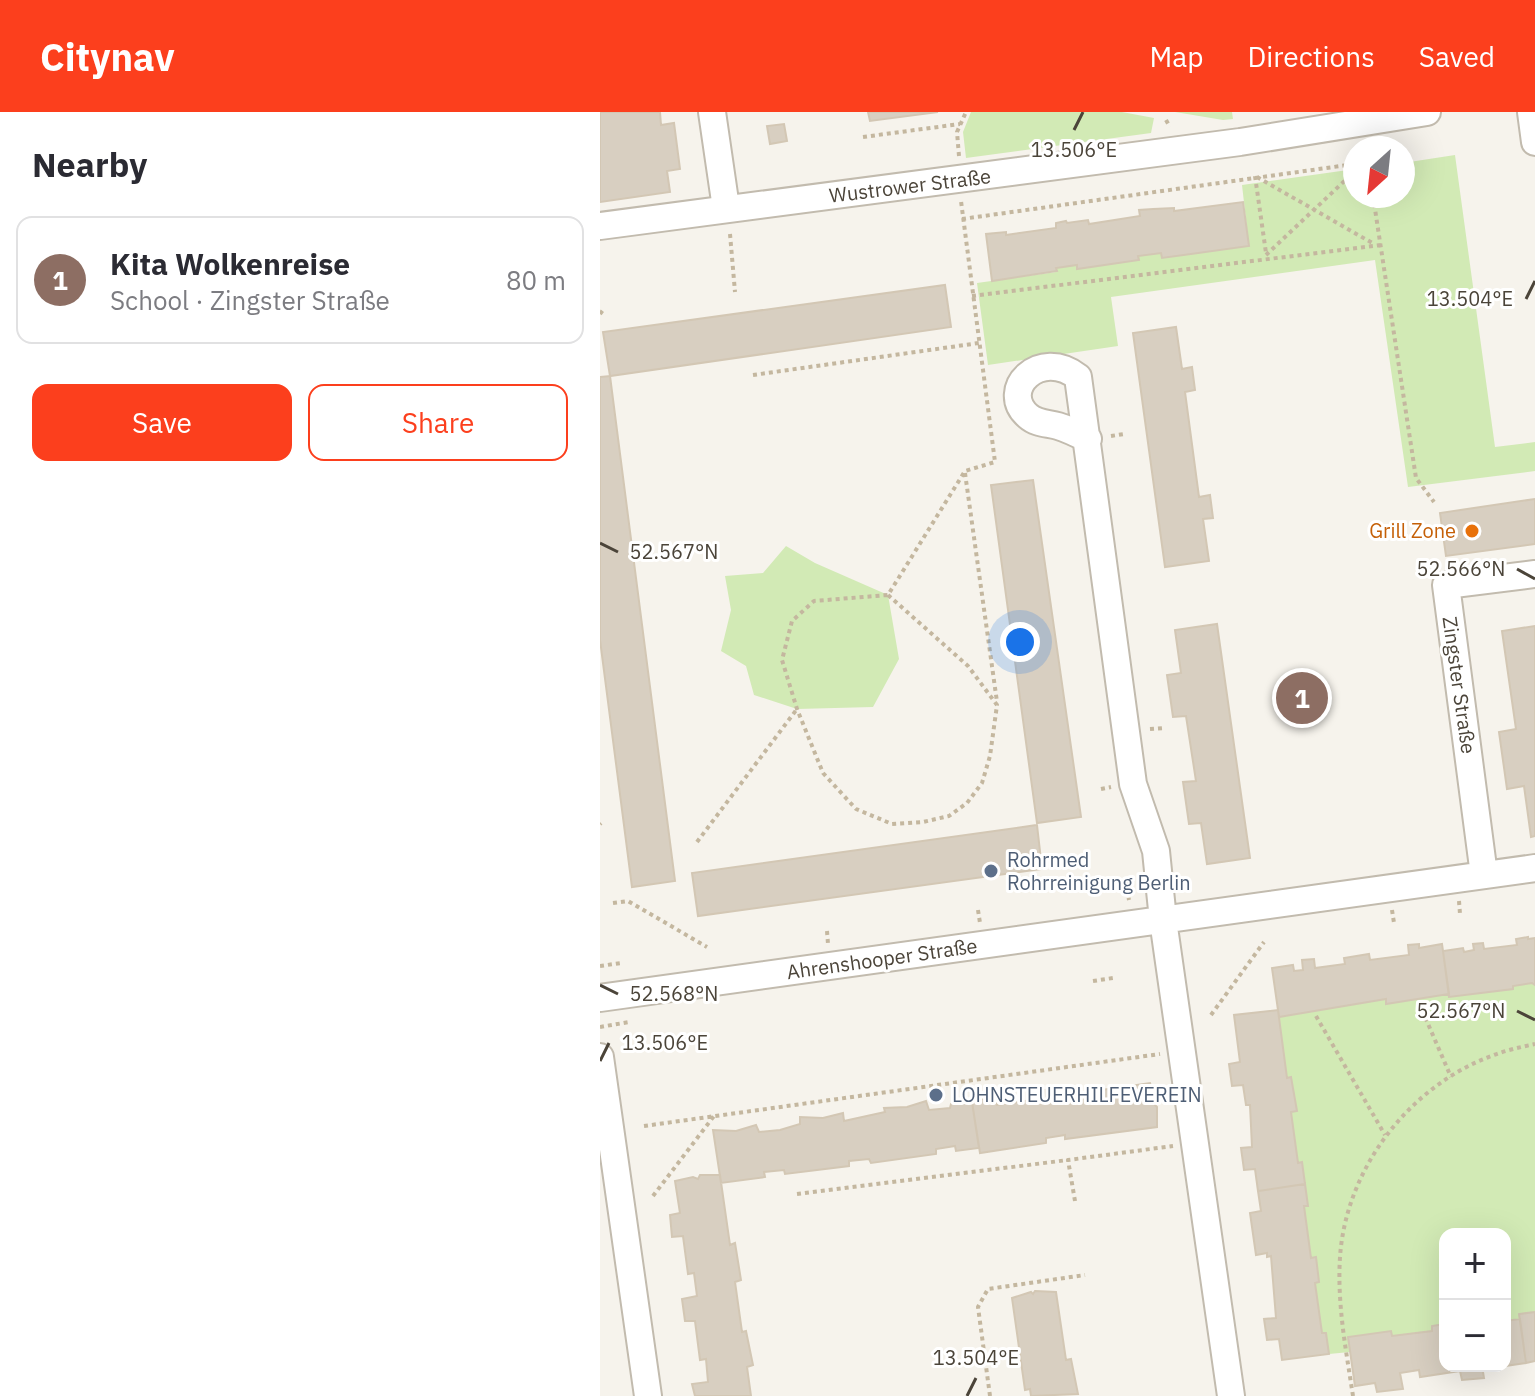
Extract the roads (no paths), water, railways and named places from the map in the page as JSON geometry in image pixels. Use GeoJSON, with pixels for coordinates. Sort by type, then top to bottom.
{"type":"FeatureCollection","features":[{"type":"Feature","properties":{"kind":"street"},"geometry":{"type":"LineString","coordinates":[[712,112],[726,208]]}},
{"type":"Feature","properties":{"kind":"street","name":"Wustrower Straße"},"geometry":{"type":"LineString","coordinates":[[600,226],[1240,142],[1427,112]]}},
{"type":"Feature","properties":{"kind":"street"},"geometry":{"type":"LineString","coordinates":[[1531,112],[1535,142]]}},
{"type":"Feature","properties":{"kind":"street"},"geometry":{"type":"LineString","coordinates":[[1088,439],[1133,784],[1156,851],[1163,920],[1231,1396]]}},
{"type":"Feature","properties":{"kind":"street","name":"Zingster Straße"},"geometry":{"type":"LineString","coordinates":[[1484,875],[1446,585],[1535,574]]}},
{"type":"Feature","properties":{"kind":"street","name":"Ahrenshooper Straße"},"geometry":{"type":"LineString","coordinates":[[600,998],[1535,868]]}},
{"type":"Feature","properties":{"kind":"street"},"geometry":{"type":"LineString","coordinates":[[600,1057],[648,1396]]}},
{"type":"Feature","properties":{"kind":"place","name":"Grill Zone"},"geometry":{"type":"Point","coordinates":[1472,531]}},
{"type":"Feature","properties":{"kind":"place","name":"Kita Wolkenreise"},"geometry":{"type":"Point","coordinates":[1302,698]}},
{"type":"Feature","properties":{"kind":"place","name":"Rohrmed Rohrreinigung Berlin"},"geometry":{"type":"Point","coordinates":[991,871]}},
{"type":"Feature","properties":{"kind":"place","name":"LOHNSTEUERHILFEVEREIN"},"geometry":{"type":"Point","coordinates":[936,1095]}}]}
